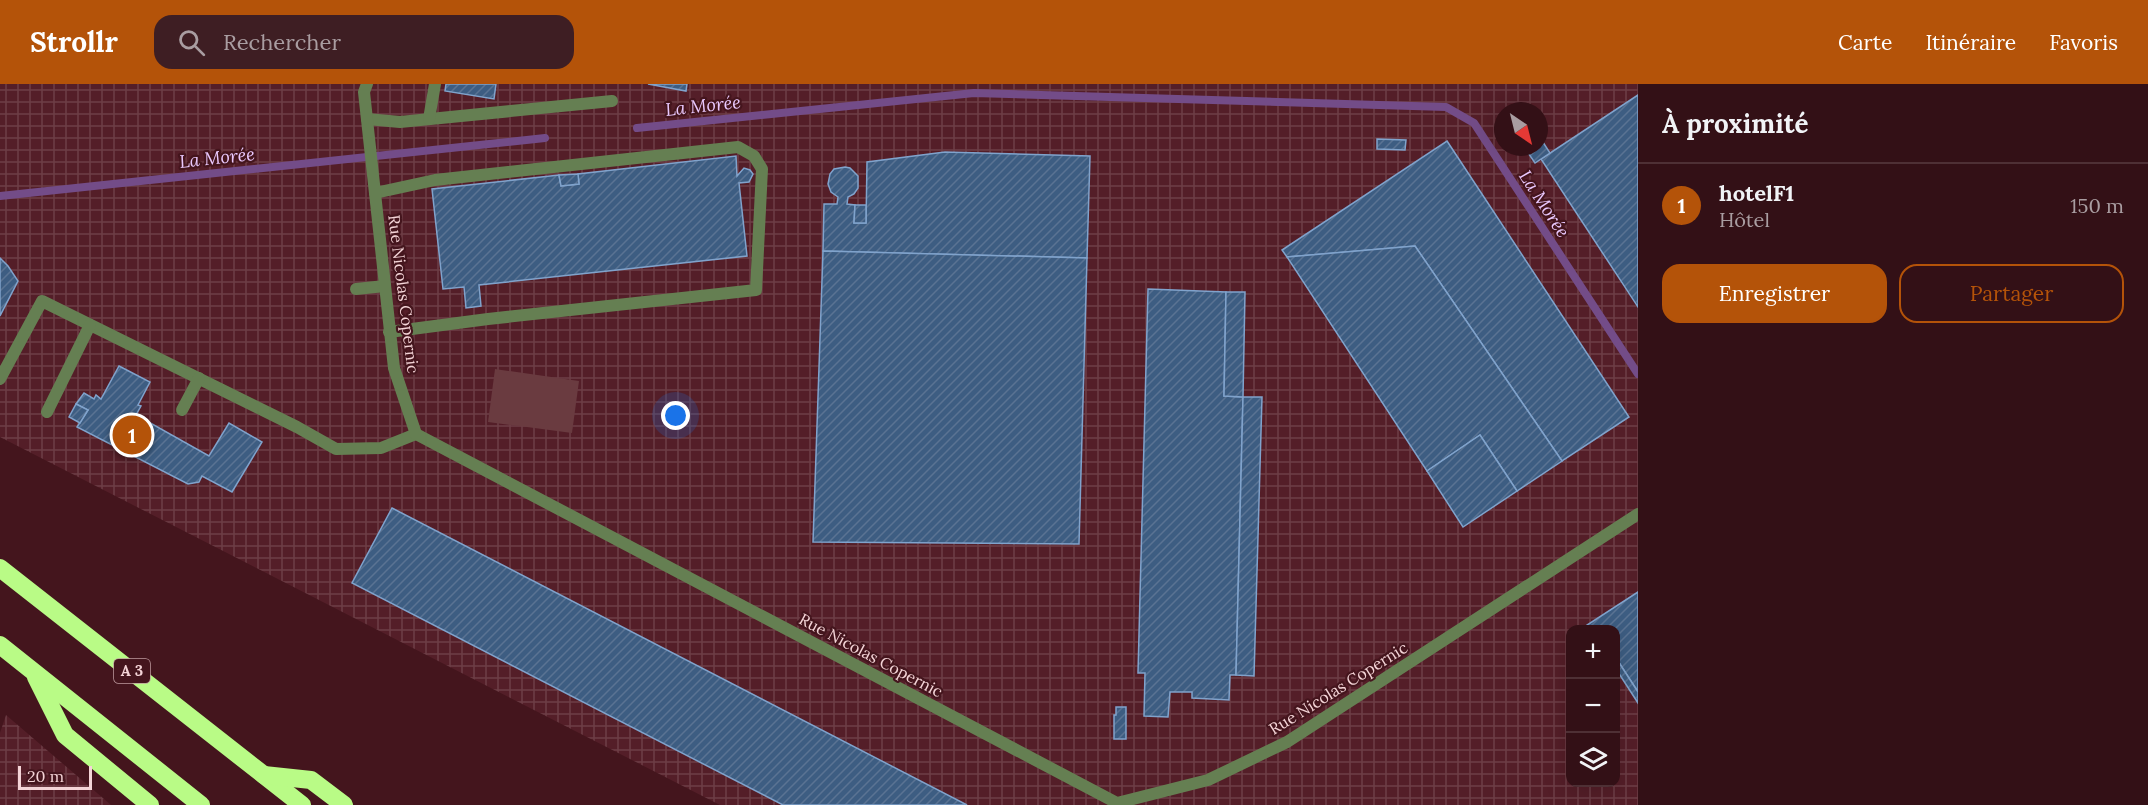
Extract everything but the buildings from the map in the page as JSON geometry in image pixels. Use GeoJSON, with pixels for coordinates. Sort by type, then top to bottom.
{"type":"FeatureCollection","features":[{"type":"Feature","properties":{"kind":"highway","name":"A 3"},"geometry":{"type":"LineString","coordinates":[[0,568],[302,805]]}},
{"type":"Feature","properties":{"kind":"highway"},"geometry":{"type":"LineString","coordinates":[[0,645],[201,805]]}},
{"type":"Feature","properties":{"kind":"highway"},"geometry":{"type":"LineString","coordinates":[[34,673],[65,735],[150,805]]}},
{"type":"Feature","properties":{"kind":"highway"},"geometry":{"type":"LineString","coordinates":[[264,775],[311,780],[344,805]]}},
{"type":"Feature","properties":{"kind":"street"},"geometry":{"type":"LineString","coordinates":[[429,119],[435,84]]}},
{"type":"Feature","properties":{"kind":"street","name":"Rue Nicolas Copernic"},"geometry":{"type":"LineString","coordinates":[[366,88],[369,140],[394,368],[416,434],[1117,803],[1208,780],[1287,742],[1638,514]]}},
{"type":"Feature","properties":{"kind":"street"},"geometry":{"type":"LineString","coordinates":[[367,119],[399,122],[612,101]]}},
{"type":"Feature","properties":{"kind":"street"},"geometry":{"type":"LineString","coordinates":[[375,193],[435,180],[738,147],[754,156],[762,169],[756,290],[389,332]]}},
{"type":"Feature","properties":{"kind":"street"},"geometry":{"type":"LineString","coordinates":[[356,289],[385,286]]}},
{"type":"Feature","properties":{"kind":"street"},"geometry":{"type":"LineString","coordinates":[[0,380],[42,301],[297,427],[336,449],[381,448],[416,434]]}},
{"type":"Feature","properties":{"kind":"street"},"geometry":{"type":"LineString","coordinates":[[46,412],[90,325]]}},
{"type":"Feature","properties":{"kind":"street"},"geometry":{"type":"LineString","coordinates":[[182,410],[199,378]]}},
{"type":"Feature","properties":{"kind":"shaded area"},"geometry":{"type":"Polygon","coordinates":[[[0,84],[1638,84],[1638,805],[720,805],[0,437],[0,84]]]}},
{"type":"Feature","properties":{"kind":"shaded area"},"geometry":{"type":"Polygon","coordinates":[[[495,369],[579,381],[572,433],[488,422],[495,369]]]}},
{"type":"Feature","properties":{"kind":"shaded area"},"geometry":{"type":"Polygon","coordinates":[[[6,715],[111,805],[0,805],[0,733],[6,715]]]}},
{"type":"Feature","properties":{"kind":"waterway","name":"La Morée"},"geometry":{"type":"LineString","coordinates":[[637,128],[974,93],[1446,107],[1474,123],[1638,374]]}},
{"type":"Feature","properties":{"kind":"waterway","name":"La Morée"},"geometry":{"type":"LineString","coordinates":[[0,196],[545,138]]}},
{"type":"Feature","properties":{"kind":"place","name":"hotelF1"},"geometry":{"type":"Point","coordinates":[132,435]}}]}
